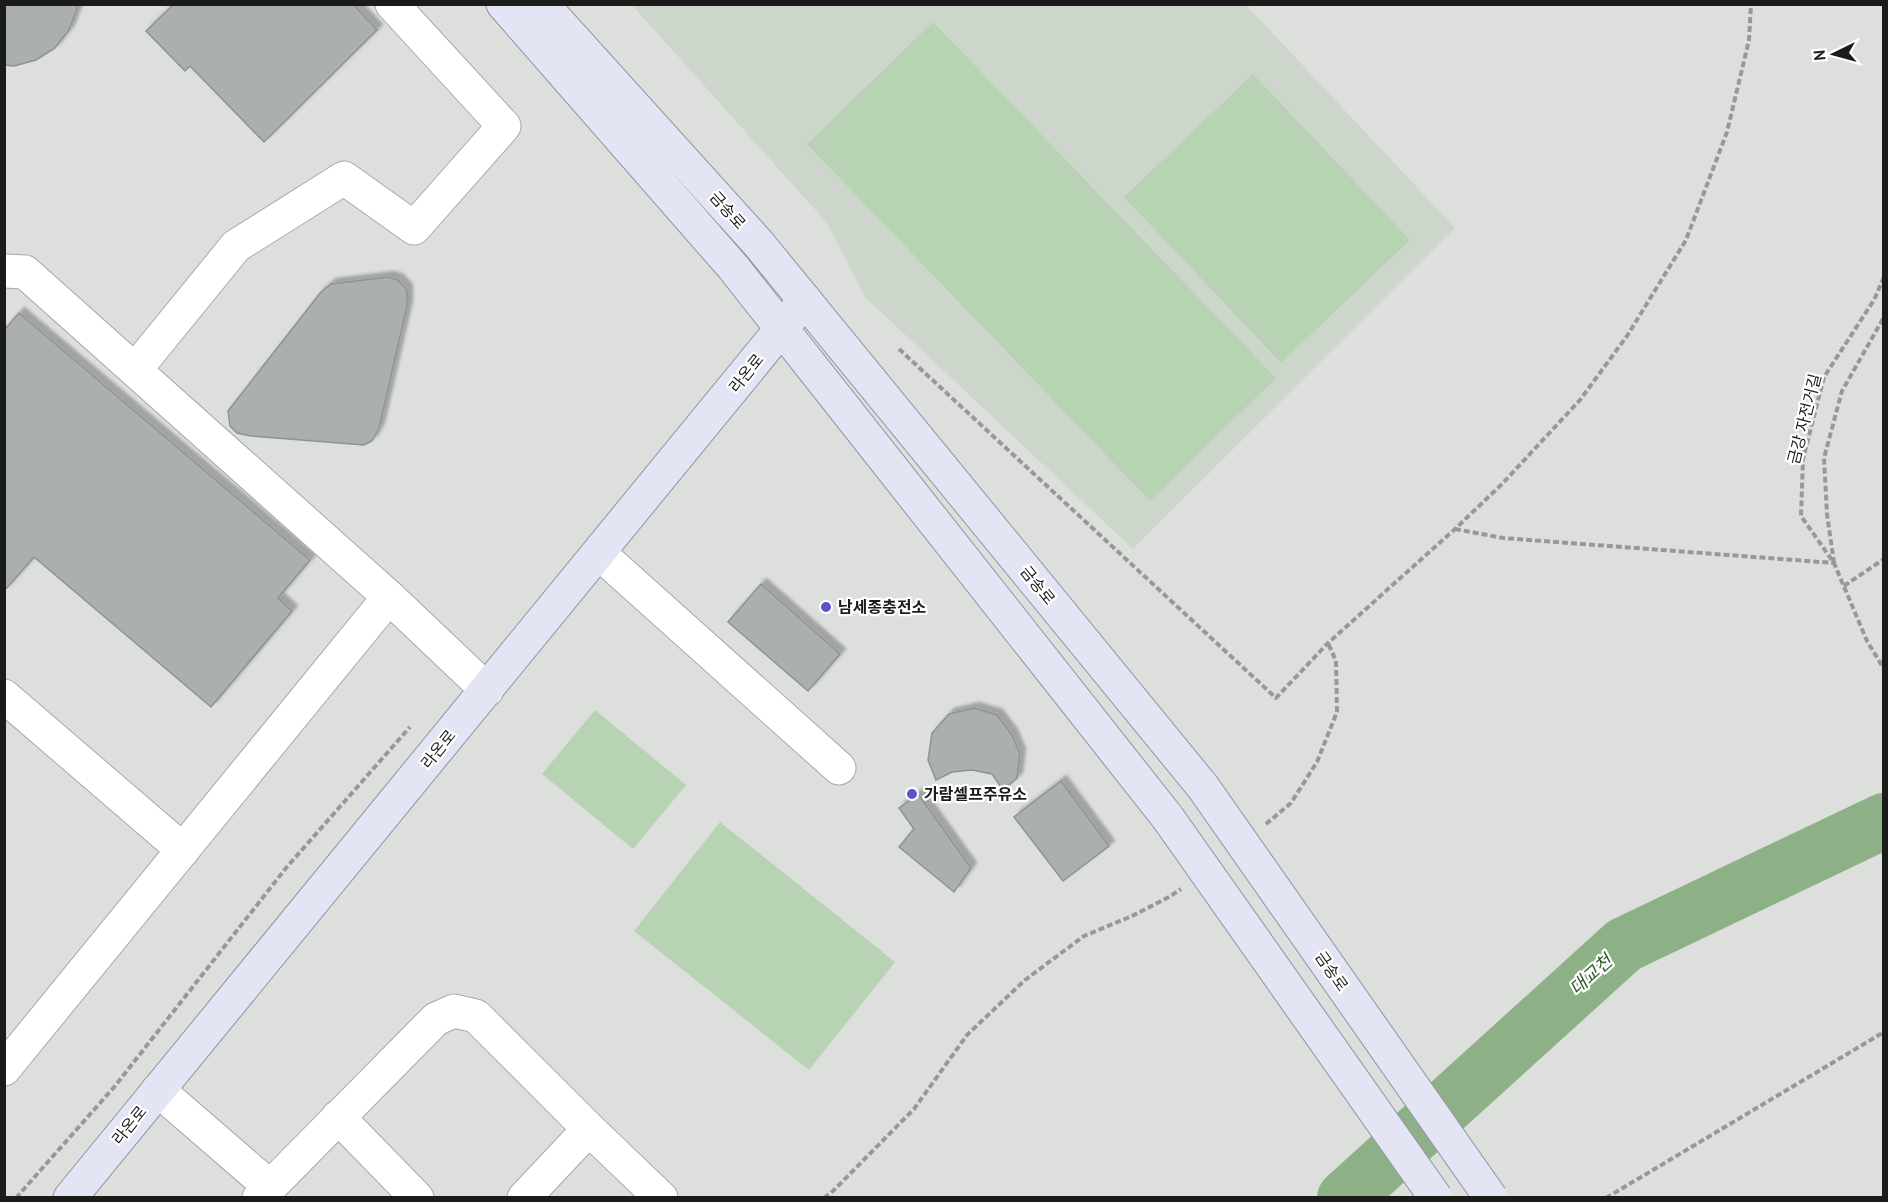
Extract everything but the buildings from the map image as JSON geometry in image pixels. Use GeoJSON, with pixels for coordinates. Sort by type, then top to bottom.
{"type":"FeatureCollection","features":[{"type":"Feature","properties":{"kind":"main road","name":"금송로"},"geometry":{"type":"LineString","coordinates":[[503,4],[733,267],[1167,818],[1436,1197]]}},
{"type":"Feature","properties":{"kind":"main road","name":"금송로"},"geometry":{"type":"LineString","coordinates":[[542,4],[758,243],[1203,787],[1491,1197]]}},
{"type":"Feature","properties":{"kind":"main road","name":"라온로"},"geometry":{"type":"LineString","coordinates":[[70,1197],[805,300]]}},
{"type":"Feature","properties":{"kind":"lane"},"geometry":{"type":"LineString","coordinates":[[135,370],[236,246],[344,178],[414,228],[504,126],[392,4]]}},
{"type":"Feature","properties":{"kind":"lane"},"geometry":{"type":"LineString","coordinates":[[4,271],[25,272],[389,597],[487,690]]}},
{"type":"Feature","properties":{"kind":"lane"},"geometry":{"type":"LineString","coordinates":[[599,553],[839,768]]}},
{"type":"Feature","properties":{"kind":"lane"},"geometry":{"type":"LineString","coordinates":[[4,1069],[389,597]]}},
{"type":"Feature","properties":{"kind":"lane"},"geometry":{"type":"LineString","coordinates":[[4,696],[183,850]]}},
{"type":"Feature","properties":{"kind":"lane"},"geometry":{"type":"LineString","coordinates":[[158,1090],[264,1192],[436,1018],[454,1011],[476,1016],[661,1197]]}},
{"type":"Feature","properties":{"kind":"lane"},"geometry":{"type":"LineString","coordinates":[[338,1117],[417,1197]]}},
{"type":"Feature","properties":{"kind":"lane"},"geometry":{"type":"LineString","coordinates":[[524,1197],[589,1129]]}},
{"type":"Feature","properties":{"kind":"path"},"geometry":{"type":"LineString","coordinates":[[899,349],[1276,699],[1328,643],[1502,484],[1580,400],[1628,336],[1686,240],[1727,132],[1749,40],[1751,4]]}},
{"type":"Feature","properties":{"kind":"path","name":"금강 자전거길"},"geometry":{"type":"LineString","coordinates":[[1834,563],[1801,516],[1803,459],[1824,377],[1874,300],[1884,277]]}},
{"type":"Feature","properties":{"kind":"path","name":"금강 자전거길"},"geometry":{"type":"LineString","coordinates":[[1834,563],[1827,514],[1824,458],[1842,391],[1884,317]]}},
{"type":"Feature","properties":{"kind":"path"},"geometry":{"type":"LineString","coordinates":[[1455,529],[1503,538],[1834,563],[1867,641],[1884,669]]}},
{"type":"Feature","properties":{"kind":"path"},"geometry":{"type":"LineString","coordinates":[[1844,586],[1884,559]]}},
{"type":"Feature","properties":{"kind":"path"},"geometry":{"type":"LineString","coordinates":[[1258,831],[1290,803],[1317,762],[1337,712],[1336,662],[1328,643]]}},
{"type":"Feature","properties":{"kind":"path"},"geometry":{"type":"LineString","coordinates":[[824,1197],[833,1191],[914,1109],[967,1035],[1025,980],[1084,936],[1132,916],[1169,897],[1187,884]]}},
{"type":"Feature","properties":{"kind":"path"},"geometry":{"type":"LineString","coordinates":[[1606,1197],[1884,1032]]}},
{"type":"Feature","properties":{"kind":"shaded area"},"geometry":{"type":"Polygon","coordinates":[[[632,5],[1246,5],[1455,228],[1133,549],[865,297],[827,223],[632,5]]]}},
{"type":"Feature","properties":{"kind":"green space"},"geometry":{"type":"Polygon","coordinates":[[[933,22],[1276,378],[1150,501],[807,144],[933,22]]]}},
{"type":"Feature","properties":{"kind":"green space"},"geometry":{"type":"Polygon","coordinates":[[[1253,74],[1410,240],[1281,363],[1124,197],[1253,74]]]}},
{"type":"Feature","properties":{"kind":"green space"},"geometry":{"type":"Polygon","coordinates":[[[595,710],[686,785],[633,849],[542,774],[595,710]]]}},
{"type":"Feature","properties":{"kind":"green space"},"geometry":{"type":"Polygon","coordinates":[[[720,822],[895,962],[809,1070],[634,931],[720,822]]]}},
{"type":"Feature","properties":{"kind":"waterway","name":"대교천"},"geometry":{"type":"LineString","coordinates":[[1345,1198],[1624,945],[1884,821]]}},
{"type":"Feature","properties":{"kind":"place","name":"남세종충전소"},"geometry":{"type":"Point","coordinates":[826,607]}},
{"type":"Feature","properties":{"kind":"place","name":"가람셀프주유소"},"geometry":{"type":"Point","coordinates":[912,794]}}]}
